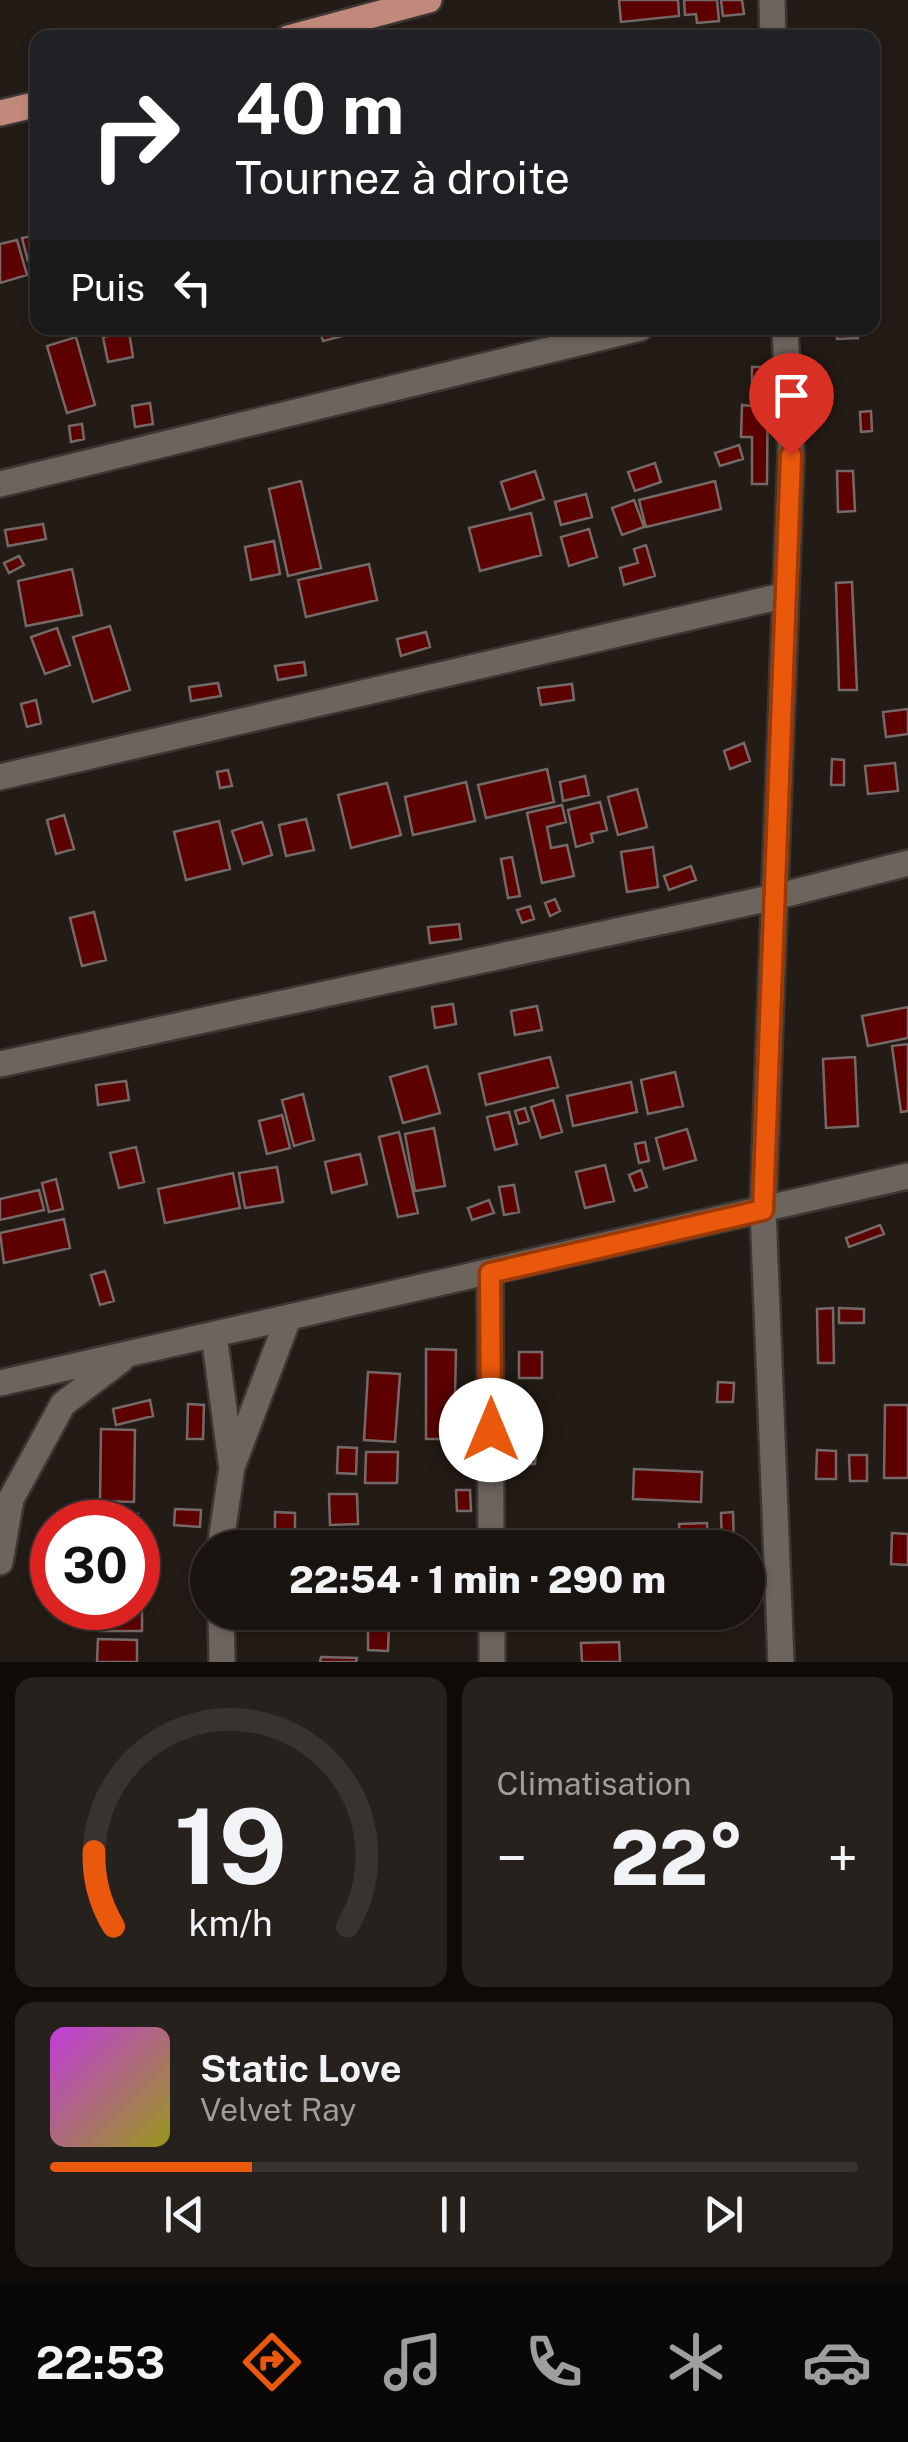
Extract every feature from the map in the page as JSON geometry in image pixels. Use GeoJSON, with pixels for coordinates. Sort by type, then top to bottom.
{"type":"FeatureCollection","features":[{"type":"Feature","properties":{"kind":"main road"},"geometry":{"type":"LineString","coordinates":[[317,30],[428,0]]}},
{"type":"Feature","properties":{"kind":"main road"},"geometry":{"type":"LineString","coordinates":[[0,113],[30,106]]}},
{"type":"Feature","properties":{"kind":"street"},"geometry":{"type":"LineString","coordinates":[[772,0],[773,30]]}},
{"type":"Feature","properties":{"kind":"street"},"geometry":{"type":"LineString","coordinates":[[0,484],[611,335]]}},
{"type":"Feature","properties":{"kind":"street"},"geometry":{"type":"LineString","coordinates":[[781,1662],[763,1210],[791,455],[785,335]]}},
{"type":"Feature","properties":{"kind":"street"},"geometry":{"type":"LineString","coordinates":[[0,777],[786,595]]}},
{"type":"Feature","properties":{"kind":"street"},"geometry":{"type":"LineString","coordinates":[[0,1064],[774,897],[908,862]]}},
{"type":"Feature","properties":{"kind":"street"},"geometry":{"type":"LineString","coordinates":[[0,1383],[908,1176]]}},
{"type":"Feature","properties":{"kind":"street"},"geometry":{"type":"LineString","coordinates":[[490,1273],[492,1530]]}},
{"type":"Feature","properties":{"kind":"street"},"geometry":{"type":"LineString","coordinates":[[223,1530],[232,1467],[288,1318]]}},
{"type":"Feature","properties":{"kind":"street"},"geometry":{"type":"LineString","coordinates":[[214,1335],[232,1467]]}},
{"type":"Feature","properties":{"kind":"street"},"geometry":{"type":"LineString","coordinates":[[0,1562],[11,1499],[64,1404],[129,1354]]}},
{"type":"Feature","properties":{"kind":"street"},"geometry":{"type":"LineString","coordinates":[[221,1630],[222,1662]]}},
{"type":"Feature","properties":{"kind":"street"},"geometry":{"type":"LineString","coordinates":[[492,1630],[492,1662]]}},
{"type":"Feature","properties":{"kind":"building"},"geometry":{"type":"Polygon","coordinates":[[[619,0],[678,0],[679,16],[621,22],[619,0]]]}},
{"type":"Feature","properties":{"kind":"building"},"geometry":{"type":"Polygon","coordinates":[[[684,0],[717,0],[719,21],[697,23],[696,14],[685,15],[684,0]]]}},
{"type":"Feature","properties":{"kind":"building"},"geometry":{"type":"Polygon","coordinates":[[[721,0],[742,0],[744,14],[723,16],[721,0]]]}},
{"type":"Feature","properties":{"kind":"building"},"geometry":{"type":"Polygon","coordinates":[[[30,236],[30,261],[28,261],[22,238],[30,236]]]}},
{"type":"Feature","properties":{"kind":"building"},"geometry":{"type":"Polygon","coordinates":[[[17,240],[27,275],[0,283],[0,244],[17,240]]]}},
{"type":"Feature","properties":{"kind":"building"},"geometry":{"type":"Polygon","coordinates":[[[129,335],[133,357],[108,362],[103,337],[129,335]]]}},
{"type":"Feature","properties":{"kind":"building"},"geometry":{"type":"Polygon","coordinates":[[[321,335],[346,335],[323,341],[321,335]]]}},
{"type":"Feature","properties":{"kind":"building"},"geometry":{"type":"Polygon","coordinates":[[[837,335],[858,335],[858,338],[837,339],[837,335]]]}},
{"type":"Feature","properties":{"kind":"building"},"geometry":{"type":"Polygon","coordinates":[[[76,337],[95,405],[67,413],[47,346],[76,337]]]}},
{"type":"Feature","properties":{"kind":"building"},"geometry":{"type":"Polygon","coordinates":[[[752,367],[768,367],[767,484],[752,484],[752,437],[741,437],[742,405],[752,406],[752,367]]]}},
{"type":"Feature","properties":{"kind":"building"},"geometry":{"type":"Polygon","coordinates":[[[150,403],[153,424],[135,427],[132,406],[150,403]]]}},
{"type":"Feature","properties":{"kind":"building"},"geometry":{"type":"Polygon","coordinates":[[[871,411],[872,431],[861,432],[860,412],[871,411]]]}},
{"type":"Feature","properties":{"kind":"building"},"geometry":{"type":"Polygon","coordinates":[[[82,424],[84,439],[71,442],[69,426],[82,424]]]}},
{"type":"Feature","properties":{"kind":"building"},"geometry":{"type":"Polygon","coordinates":[[[739,445],[743,459],[720,466],[715,453],[739,445]]]}},
{"type":"Feature","properties":{"kind":"building"},"geometry":{"type":"Polygon","coordinates":[[[655,463],[661,482],[635,491],[628,472],[655,463]]]}},
{"type":"Feature","properties":{"kind":"building"},"geometry":{"type":"Polygon","coordinates":[[[535,471],[544,499],[510,510],[501,482],[535,471]]]}},
{"type":"Feature","properties":{"kind":"building"},"geometry":{"type":"Polygon","coordinates":[[[837,471],[853,471],[855,511],[838,512],[837,471]]]}},
{"type":"Feature","properties":{"kind":"building"},"geometry":{"type":"Polygon","coordinates":[[[301,481],[321,568],[288,576],[269,489],[301,481]]]}},
{"type":"Feature","properties":{"kind":"building"},"geometry":{"type":"Polygon","coordinates":[[[715,481],[721,509],[646,527],[639,500],[715,481]]]}},
{"type":"Feature","properties":{"kind":"building"},"geometry":{"type":"Polygon","coordinates":[[[586,494],[592,517],[561,525],[555,502],[586,494]]]}},
{"type":"Feature","properties":{"kind":"building"},"geometry":{"type":"Polygon","coordinates":[[[634,500],[644,527],[622,535],[612,508],[634,500]]]}},
{"type":"Feature","properties":{"kind":"building"},"geometry":{"type":"Polygon","coordinates":[[[531,513],[541,555],[480,571],[469,528],[531,513]]]}},
{"type":"Feature","properties":{"kind":"building"},"geometry":{"type":"Polygon","coordinates":[[[43,524],[46,539],[8,546],[5,530],[43,524]]]}},
{"type":"Feature","properties":{"kind":"building"},"geometry":{"type":"Polygon","coordinates":[[[589,529],[597,557],[569,566],[561,537],[589,529]]]}},
{"type":"Feature","properties":{"kind":"building"},"geometry":{"type":"Polygon","coordinates":[[[274,541],[280,574],[251,580],[245,547],[274,541]]]}},
{"type":"Feature","properties":{"kind":"building"},"geometry":{"type":"Polygon","coordinates":[[[646,545],[655,576],[624,585],[620,568],[638,563],[634,549],[646,545]]]}},
{"type":"Feature","properties":{"kind":"building"},"geometry":{"type":"Polygon","coordinates":[[[19,556],[24,565],[9,573],[4,563],[19,556]]]}},
{"type":"Feature","properties":{"kind":"building"},"geometry":{"type":"Polygon","coordinates":[[[369,564],[377,600],[306,617],[298,580],[369,564]]]}},
{"type":"Feature","properties":{"kind":"building"},"geometry":{"type":"Polygon","coordinates":[[[72,569],[82,615],[26,626],[18,581],[72,569]]]}},
{"type":"Feature","properties":{"kind":"building"},"geometry":{"type":"Polygon","coordinates":[[[852,582],[857,690],[839,690],[836,583],[852,582]]]}},
{"type":"Feature","properties":{"kind":"building"},"geometry":{"type":"Polygon","coordinates":[[[110,626],[130,690],[93,702],[73,637],[110,626]]]}},
{"type":"Feature","properties":{"kind":"building"},"geometry":{"type":"Polygon","coordinates":[[[57,628],[70,665],[45,674],[31,637],[57,628]]]}},
{"type":"Feature","properties":{"kind":"building"},"geometry":{"type":"Polygon","coordinates":[[[426,632],[430,647],[401,656],[397,639],[426,632]]]}},
{"type":"Feature","properties":{"kind":"building"},"geometry":{"type":"Polygon","coordinates":[[[304,662],[306,675],[278,680],[275,666],[304,662]]]}},
{"type":"Feature","properties":{"kind":"building"},"geometry":{"type":"Polygon","coordinates":[[[218,683],[221,696],[191,701],[189,687],[218,683]]]}},
{"type":"Feature","properties":{"kind":"building"},"geometry":{"type":"Polygon","coordinates":[[[572,684],[574,700],[541,705],[538,688],[572,684]]]}},
{"type":"Feature","properties":{"kind":"building"},"geometry":{"type":"Polygon","coordinates":[[[36,700],[41,723],[27,727],[21,704],[36,700]]]}},
{"type":"Feature","properties":{"kind":"building"},"geometry":{"type":"Polygon","coordinates":[[[908,709],[908,734],[886,737],[883,712],[908,709]]]}},
{"type":"Feature","properties":{"kind":"building"},"geometry":{"type":"Polygon","coordinates":[[[744,743],[750,761],[730,769],[724,751],[744,743]]]}},
{"type":"Feature","properties":{"kind":"building"},"geometry":{"type":"Polygon","coordinates":[[[832,759],[844,760],[844,785],[831,785],[832,759]]]}},
{"type":"Feature","properties":{"kind":"building"},"geometry":{"type":"Polygon","coordinates":[[[895,763],[898,791],[868,794],[865,766],[895,763]]]}},
{"type":"Feature","properties":{"kind":"building"},"geometry":{"type":"Polygon","coordinates":[[[547,769],[554,802],[486,818],[478,785],[547,769]]]}},
{"type":"Feature","properties":{"kind":"building"},"geometry":{"type":"Polygon","coordinates":[[[228,770],[232,786],[220,788],[217,772],[228,770]]]}},
{"type":"Feature","properties":{"kind":"building"},"geometry":{"type":"Polygon","coordinates":[[[585,776],[589,795],[563,801],[560,782],[585,776]]]}},
{"type":"Feature","properties":{"kind":"building"},"geometry":{"type":"Polygon","coordinates":[[[466,782],[475,821],[413,835],[405,797],[466,782]]]}},
{"type":"Feature","properties":{"kind":"building"},"geometry":{"type":"Polygon","coordinates":[[[387,783],[401,835],[351,848],[338,795],[387,783]]]}},
{"type":"Feature","properties":{"kind":"building"},"geometry":{"type":"Polygon","coordinates":[[[637,789],[647,827],[618,835],[608,797],[637,789]]]}},
{"type":"Feature","properties":{"kind":"building"},"geometry":{"type":"Polygon","coordinates":[[[600,802],[607,830],[591,834],[593,842],[576,847],[568,810],[600,802]]]}},
{"type":"Feature","properties":{"kind":"building"},"geometry":{"type":"Polygon","coordinates":[[[562,805],[566,822],[547,827],[551,848],[567,845],[574,876],[542,883],[527,813],[562,805]]]}},
{"type":"Feature","properties":{"kind":"building"},"geometry":{"type":"Polygon","coordinates":[[[64,815],[74,849],[56,854],[47,820],[64,815]]]}},
{"type":"Feature","properties":{"kind":"building"},"geometry":{"type":"Polygon","coordinates":[[[306,819],[314,850],[286,856],[279,825],[306,819]]]}},
{"type":"Feature","properties":{"kind":"building"},"geometry":{"type":"Polygon","coordinates":[[[219,821],[230,869],[186,880],[174,832],[219,821]]]}},
{"type":"Feature","properties":{"kind":"building"},"geometry":{"type":"Polygon","coordinates":[[[262,822],[272,855],[243,864],[232,831],[262,822]]]}},
{"type":"Feature","properties":{"kind":"building"},"geometry":{"type":"Polygon","coordinates":[[[653,847],[658,887],[627,892],[621,852],[653,847]]]}},
{"type":"Feature","properties":{"kind":"building"},"geometry":{"type":"Polygon","coordinates":[[[512,857],[520,896],[508,898],[501,859],[512,857]]]}},
{"type":"Feature","properties":{"kind":"building"},"geometry":{"type":"Polygon","coordinates":[[[691,866],[696,880],[669,890],[664,876],[691,866]]]}},
{"type":"Feature","properties":{"kind":"building"},"geometry":{"type":"Polygon","coordinates":[[[555,899],[560,911],[550,916],[545,903],[555,899]]]}},
{"type":"Feature","properties":{"kind":"building"},"geometry":{"type":"Polygon","coordinates":[[[530,906],[534,919],[522,923],[517,910],[530,906]]]}},
{"type":"Feature","properties":{"kind":"building"},"geometry":{"type":"Polygon","coordinates":[[[94,912],[106,960],[82,966],[70,918],[94,912]]]}},
{"type":"Feature","properties":{"kind":"building"},"geometry":{"type":"Polygon","coordinates":[[[459,924],[461,939],[430,943],[428,927],[459,924]]]}},
{"type":"Feature","properties":{"kind":"building"},"geometry":{"type":"Polygon","coordinates":[[[453,1004],[456,1024],[435,1028],[432,1007],[453,1004]]]}},
{"type":"Feature","properties":{"kind":"building"},"geometry":{"type":"Polygon","coordinates":[[[537,1006],[542,1030],[515,1035],[511,1011],[537,1006]]]}},
{"type":"Feature","properties":{"kind":"building"},"geometry":{"type":"Polygon","coordinates":[[[908,1007],[908,1038],[868,1046],[862,1016],[908,1007]]]}},
{"type":"Feature","properties":{"kind":"building"},"geometry":{"type":"Polygon","coordinates":[[[908,1044],[908,1111],[901,1112],[892,1046],[908,1044]]]}},
{"type":"Feature","properties":{"kind":"building"},"geometry":{"type":"Polygon","coordinates":[[[550,1057],[558,1087],[486,1105],[479,1074],[550,1057]]]}},
{"type":"Feature","properties":{"kind":"building"},"geometry":{"type":"Polygon","coordinates":[[[855,1057],[858,1126],[826,1128],[823,1059],[855,1057]]]}},
{"type":"Feature","properties":{"kind":"building"},"geometry":{"type":"Polygon","coordinates":[[[427,1066],[440,1113],[403,1123],[390,1077],[427,1066]]]}},
{"type":"Feature","properties":{"kind":"building"},"geometry":{"type":"Polygon","coordinates":[[[675,1072],[683,1106],[648,1114],[641,1080],[675,1072]]]}},
{"type":"Feature","properties":{"kind":"building"},"geometry":{"type":"Polygon","coordinates":[[[126,1081],[129,1100],[98,1105],[96,1085],[126,1081]]]}},
{"type":"Feature","properties":{"kind":"building"},"geometry":{"type":"Polygon","coordinates":[[[631,1082],[637,1112],[573,1126],[567,1096],[631,1082]]]}},
{"type":"Feature","properties":{"kind":"building"},"geometry":{"type":"Polygon","coordinates":[[[303,1094],[314,1140],[294,1146],[282,1100],[303,1094]]]}},
{"type":"Feature","properties":{"kind":"building"},"geometry":{"type":"Polygon","coordinates":[[[553,1100],[562,1132],[541,1138],[531,1107],[553,1100]]]}},
{"type":"Feature","properties":{"kind":"building"},"geometry":{"type":"Polygon","coordinates":[[[525,1108],[529,1121],[519,1124],[515,1111],[525,1108]]]}},
{"type":"Feature","properties":{"kind":"building"},"geometry":{"type":"Polygon","coordinates":[[[509,1112],[517,1144],[495,1150],[487,1117],[509,1112]]]}},
{"type":"Feature","properties":{"kind":"building"},"geometry":{"type":"Polygon","coordinates":[[[282,1115],[290,1148],[267,1154],[259,1121],[282,1115]]]}},
{"type":"Feature","properties":{"kind":"building"},"geometry":{"type":"Polygon","coordinates":[[[434,1128],[445,1186],[415,1191],[405,1134],[434,1128]]]}},
{"type":"Feature","properties":{"kind":"building"},"geometry":{"type":"Polygon","coordinates":[[[687,1129],[696,1160],[664,1169],[656,1138],[687,1129]]]}},
{"type":"Feature","properties":{"kind":"building"},"geometry":{"type":"Polygon","coordinates":[[[399,1132],[418,1213],[398,1217],[379,1137],[399,1132]]]}},
{"type":"Feature","properties":{"kind":"building"},"geometry":{"type":"Polygon","coordinates":[[[645,1142],[649,1161],[639,1163],[635,1144],[645,1142]]]}},
{"type":"Feature","properties":{"kind":"building"},"geometry":{"type":"Polygon","coordinates":[[[136,1147],[144,1182],[119,1188],[110,1153],[136,1147]]]}},
{"type":"Feature","properties":{"kind":"building"},"geometry":{"type":"Polygon","coordinates":[[[360,1154],[367,1184],[332,1193],[325,1162],[360,1154]]]}},
{"type":"Feature","properties":{"kind":"building"},"geometry":{"type":"Polygon","coordinates":[[[605,1165],[614,1201],[585,1208],[576,1172],[605,1165]]]}},
{"type":"Feature","properties":{"kind":"building"},"geometry":{"type":"Polygon","coordinates":[[[277,1167],[283,1202],[245,1208],[239,1173],[277,1167]]]}},
{"type":"Feature","properties":{"kind":"building"},"geometry":{"type":"Polygon","coordinates":[[[641,1170],[647,1187],[635,1191],[629,1175],[641,1170]]]}},
{"type":"Feature","properties":{"kind":"building"},"geometry":{"type":"Polygon","coordinates":[[[233,1173],[240,1208],[165,1223],[158,1189],[233,1173]]]}},
{"type":"Feature","properties":{"kind":"building"},"geometry":{"type":"Polygon","coordinates":[[[56,1179],[63,1209],[49,1212],[42,1183],[56,1179]]]}},
{"type":"Feature","properties":{"kind":"building"},"geometry":{"type":"Polygon","coordinates":[[[514,1185],[519,1212],[504,1215],[499,1187],[514,1185]]]}},
{"type":"Feature","properties":{"kind":"building"},"geometry":{"type":"Polygon","coordinates":[[[39,1190],[44,1210],[0,1220],[0,1199],[39,1190]]]}},
{"type":"Feature","properties":{"kind":"building"},"geometry":{"type":"Polygon","coordinates":[[[489,1200],[494,1213],[472,1220],[468,1208],[489,1200]]]}},
{"type":"Feature","properties":{"kind":"building"},"geometry":{"type":"Polygon","coordinates":[[[64,1219],[70,1248],[4,1263],[0,1233],[64,1219]]]}},
{"type":"Feature","properties":{"kind":"building"},"geometry":{"type":"Polygon","coordinates":[[[880,1225],[884,1234],[849,1247],[846,1238],[880,1225]]]}},
{"type":"Feature","properties":{"kind":"building"},"geometry":{"type":"Polygon","coordinates":[[[105,1271],[114,1301],[100,1305],[91,1275],[105,1271]]]}},
{"type":"Feature","properties":{"kind":"building"},"geometry":{"type":"Polygon","coordinates":[[[833,1308],[834,1363],[818,1363],[817,1309],[833,1308]]]}},
{"type":"Feature","properties":{"kind":"building"},"geometry":{"type":"Polygon","coordinates":[[[839,1308],[864,1309],[864,1323],[839,1323],[839,1308]]]}},
{"type":"Feature","properties":{"kind":"building"},"geometry":{"type":"Polygon","coordinates":[[[426,1349],[456,1350],[454,1439],[426,1439],[426,1349]]]}},
{"type":"Feature","properties":{"kind":"building"},"geometry":{"type":"Polygon","coordinates":[[[519,1352],[542,1352],[542,1378],[519,1378],[519,1352]]]}},
{"type":"Feature","properties":{"kind":"building"},"geometry":{"type":"Polygon","coordinates":[[[368,1372],[400,1374],[395,1442],[364,1440],[368,1372]]]}},
{"type":"Feature","properties":{"kind":"building"},"geometry":{"type":"Polygon","coordinates":[[[718,1382],[734,1383],[733,1402],[717,1402],[718,1382]]]}},
{"type":"Feature","properties":{"kind":"building"},"geometry":{"type":"Polygon","coordinates":[[[150,1400],[153,1416],[116,1425],[113,1409],[150,1400]]]}},
{"type":"Feature","properties":{"kind":"building"},"geometry":{"type":"Polygon","coordinates":[[[188,1404],[204,1405],[203,1439],[187,1439],[188,1404]]]}},
{"type":"Feature","properties":{"kind":"building"},"geometry":{"type":"Polygon","coordinates":[[[885,1405],[908,1405],[908,1478],[884,1478],[885,1405]]]}},
{"type":"Feature","properties":{"kind":"building"},"geometry":{"type":"Polygon","coordinates":[[[101,1429],[135,1430],[134,1500],[100,1500],[101,1429]]]}},
{"type":"Feature","properties":{"kind":"building"},"geometry":{"type":"Polygon","coordinates":[[[338,1447],[357,1448],[356,1474],[337,1473],[338,1447]]]}},
{"type":"Feature","properties":{"kind":"building"},"geometry":{"type":"Polygon","coordinates":[[[519,1448],[536,1449],[535,1464],[519,1464],[519,1448]]]}},
{"type":"Feature","properties":{"kind":"building"},"geometry":{"type":"Polygon","coordinates":[[[817,1450],[836,1451],[836,1479],[816,1479],[817,1450]]]}},
{"type":"Feature","properties":{"kind":"building"},"geometry":{"type":"Polygon","coordinates":[[[366,1452],[398,1452],[397,1483],[365,1483],[366,1452]]]}},
{"type":"Feature","properties":{"kind":"building"},"geometry":{"type":"Polygon","coordinates":[[[849,1455],[867,1455],[867,1481],[850,1481],[849,1455]]]}},
{"type":"Feature","properties":{"kind":"building"},"geometry":{"type":"Polygon","coordinates":[[[634,1469],[702,1472],[701,1502],[633,1499],[634,1469]]]}},
{"type":"Feature","properties":{"kind":"building"},"geometry":{"type":"Polygon","coordinates":[[[456,1490],[470,1490],[471,1511],[457,1511],[456,1490]]]}},
{"type":"Feature","properties":{"kind":"building"},"geometry":{"type":"Polygon","coordinates":[[[329,1494],[357,1494],[358,1524],[330,1525],[329,1494]]]}},
{"type":"Feature","properties":{"kind":"building"},"geometry":{"type":"Polygon","coordinates":[[[175,1509],[201,1510],[200,1527],[174,1525],[175,1509]]]}},
{"type":"Feature","properties":{"kind":"building"},"geometry":{"type":"Polygon","coordinates":[[[275,1512],[295,1513],[295,1530],[275,1530],[275,1512]]]}},
{"type":"Feature","properties":{"kind":"building"},"geometry":{"type":"Polygon","coordinates":[[[733,1512],[734,1530],[721,1530],[721,1513],[733,1512]]]}},
{"type":"Feature","properties":{"kind":"building"},"geometry":{"type":"Polygon","coordinates":[[[707,1523],[707,1530],[679,1530],[679,1524],[707,1523]]]}},
{"type":"Feature","properties":{"kind":"building"},"geometry":{"type":"Polygon","coordinates":[[[892,1533],[908,1534],[908,1565],[891,1564],[892,1533]]]}},
{"type":"Feature","properties":{"kind":"building"},"geometry":{"type":"Polygon","coordinates":[[[368,1630],[389,1630],[388,1651],[368,1650],[368,1630]]]}},
{"type":"Feature","properties":{"kind":"building"},"geometry":{"type":"Polygon","coordinates":[[[98,1639],[137,1640],[137,1662],[97,1662],[98,1639]]]}},
{"type":"Feature","properties":{"kind":"building"},"geometry":{"type":"Polygon","coordinates":[[[619,1642],[620,1662],[582,1662],[581,1643],[619,1642]]]}},
{"type":"Feature","properties":{"kind":"building"},"geometry":{"type":"Polygon","coordinates":[[[321,1657],[357,1658],[356,1662],[320,1662],[321,1657]]]}},
{"type":"Feature","properties":{"kind":"route"},"geometry":{"type":"LineString","coordinates":[[491,1430],[490,1273],[763,1210],[791,455]]}}]}
